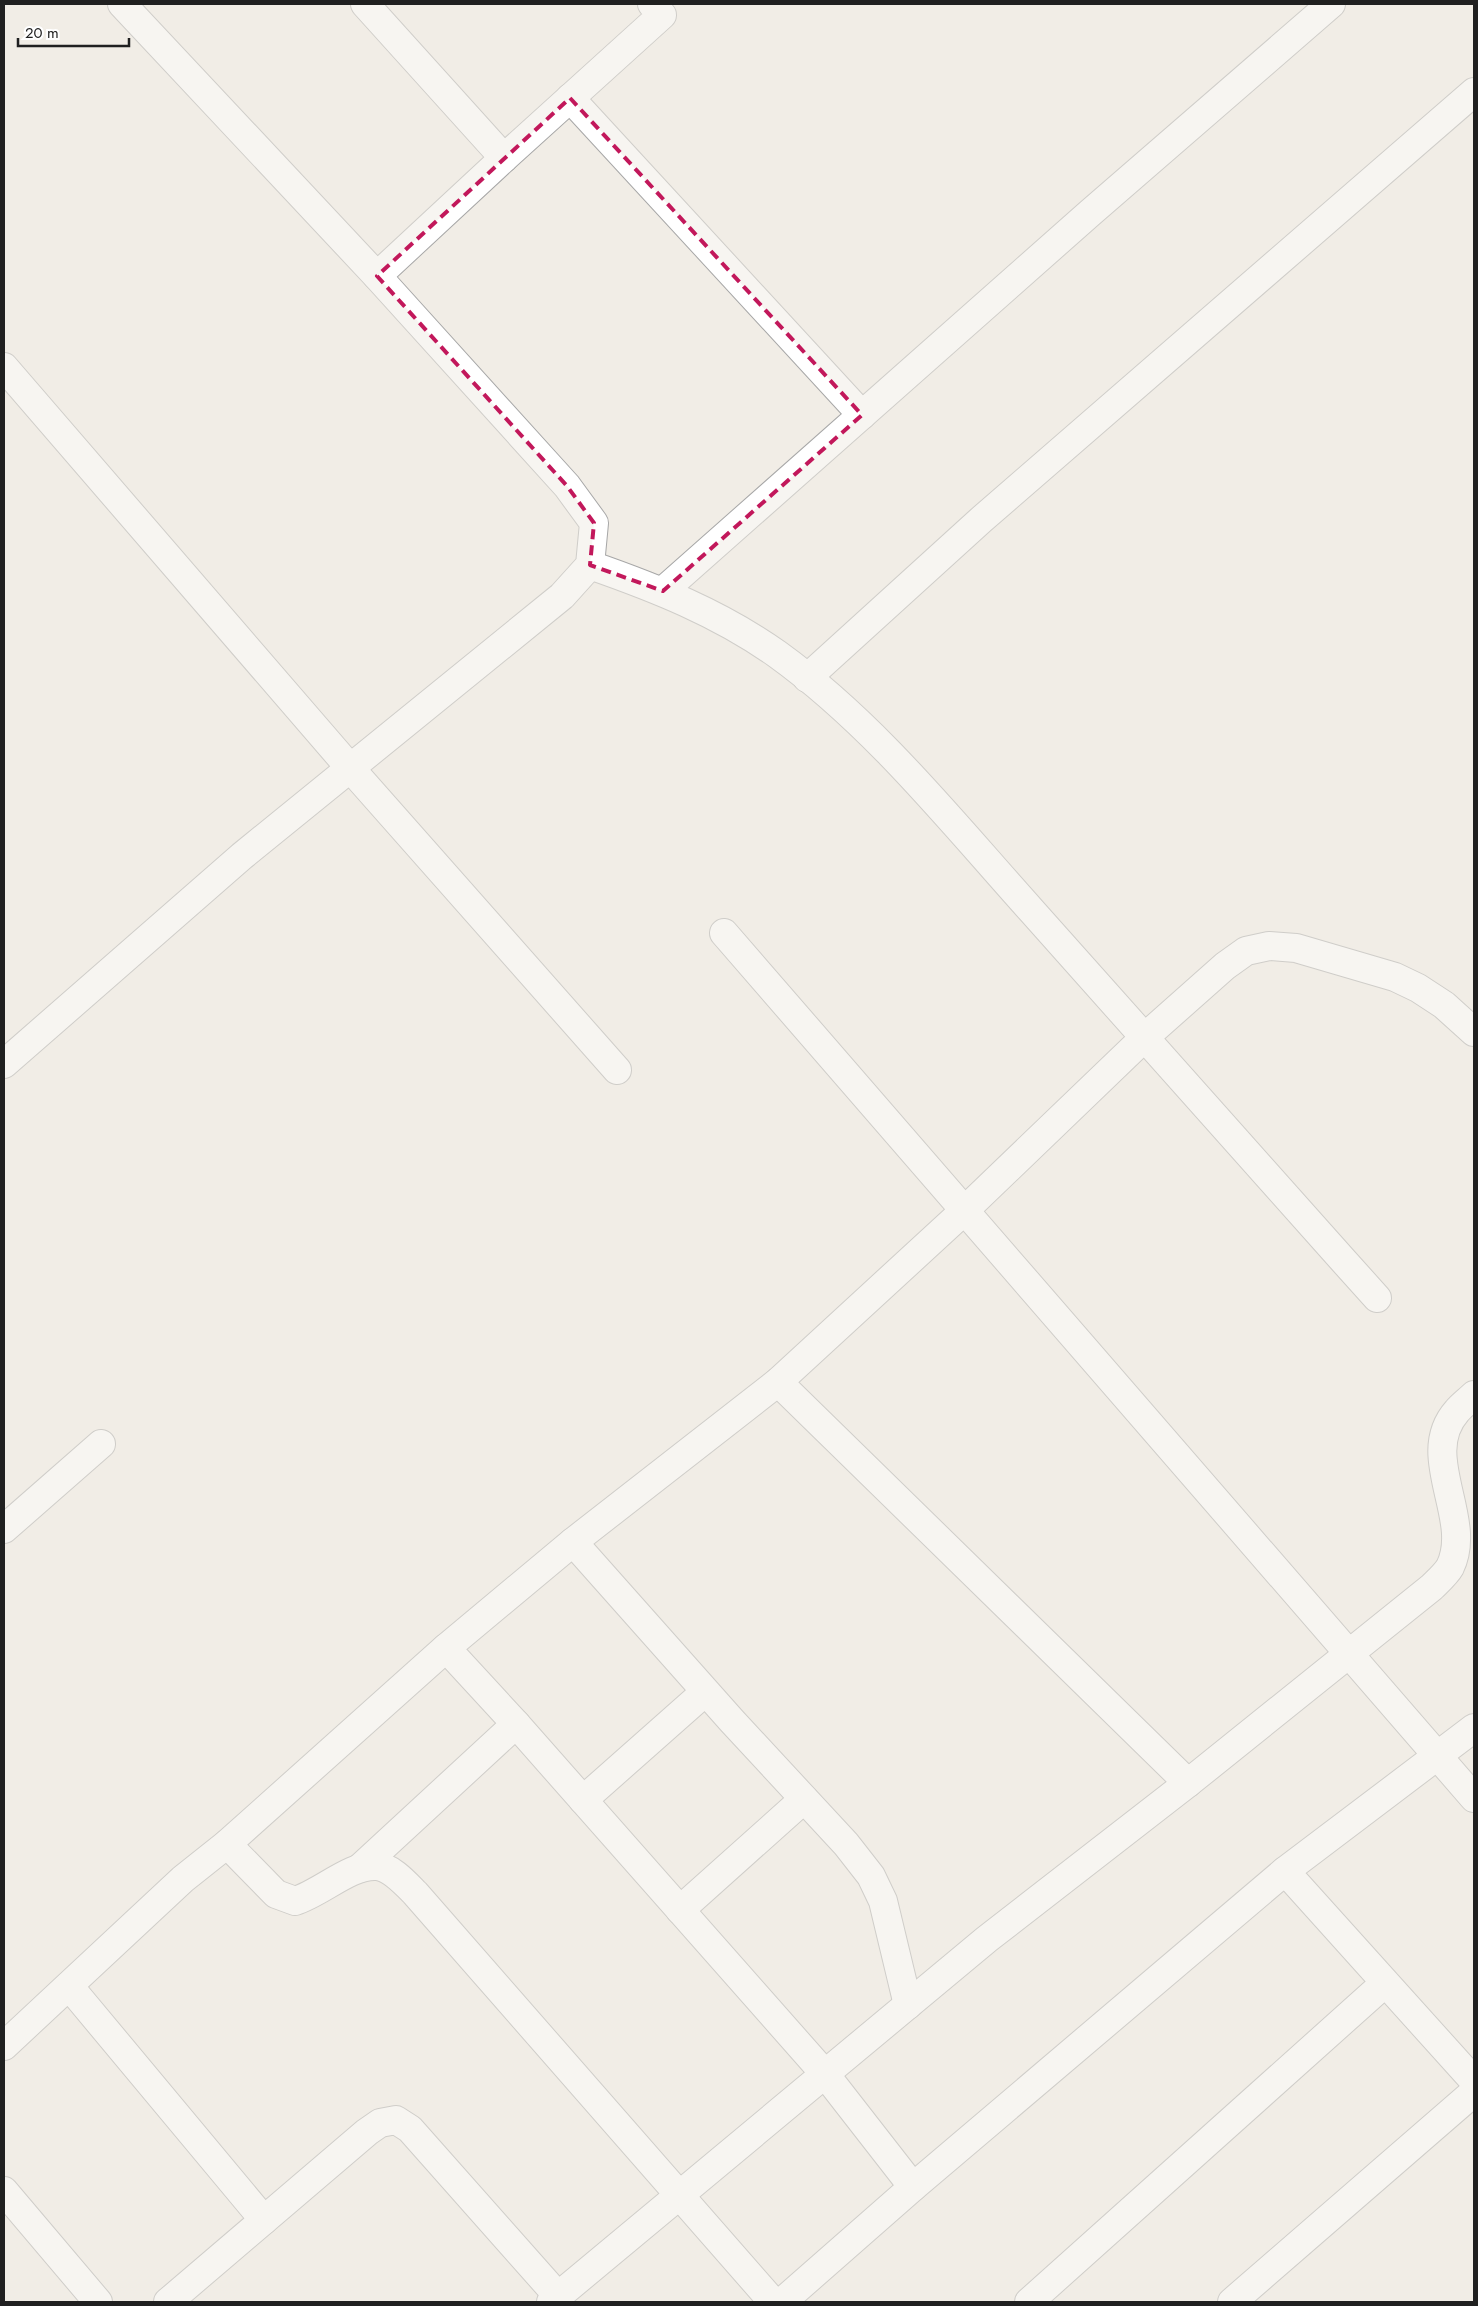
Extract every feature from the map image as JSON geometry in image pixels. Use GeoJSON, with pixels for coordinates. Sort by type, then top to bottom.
{"type":"FeatureCollection","features":[{"type":"Feature","properties":{"kind":"street"},"geometry":{"type":"LineString","coordinates":[[4,1064],[242,856],[562,596],[590,564],[594,523],[566,486],[377,276],[122,4]]}},
{"type":"Feature","properties":{"kind":"street"},"geometry":{"type":"LineString","coordinates":[[365,4],[504,158]]}},
{"type":"Feature","properties":{"kind":"street"},"geometry":{"type":"LineString","coordinates":[[663,591],[1326,5]]}},
{"type":"Feature","properties":{"kind":"street"},"geometry":{"type":"LineString","coordinates":[[377,276],[570,98],[663,7]]}},
{"type":"Feature","properties":{"kind":"street"},"geometry":{"type":"LineString","coordinates":[[807,678],[982,519],[1474,92]]}},
{"type":"Feature","properties":{"kind":"street"},"geometry":{"type":"LineString","coordinates":[[570,98],[862,415]]}},
{"type":"Feature","properties":{"kind":"street"},"geometry":{"type":"LineString","coordinates":[[4,367],[351,769],[617,1070]]}},
{"type":"Feature","properties":{"kind":"street"},"geometry":{"type":"LineString","coordinates":[[590,564],[663,591],[712,614],[776,653],[870,734],[951,820],[1377,1298]]}},
{"type":"Feature","properties":{"kind":"street"},"geometry":{"type":"LineString","coordinates":[[724,933],[1347,1654],[1474,1798]]}},
{"type":"Feature","properties":{"kind":"street"},"geometry":{"type":"LineString","coordinates":[[4,2046],[184,1879],[227,1844],[446,1648],[572,1542],[778,1382],[965,1210],[1145,1037],[1225,966],[1246,951],[1269,946],[1296,948],[1395,977],[1418,988],[1444,1005],[1474,1032]]}},
{"type":"Feature","properties":{"kind":"street"},"geometry":{"type":"LineString","coordinates":[[778,1382],[1188,1783]]}},
{"type":"Feature","properties":{"kind":"street"},"geometry":{"type":"LineString","coordinates":[[168,2302],[367,2132],[380,2123],[396,2120],[410,2129],[555,2299],[987,1939],[1188,1783],[1432,1587],[1449,1568],[1457,1547],[1455,1524],[1442,1458],[1443,1438],[1456,1412],[1474,1395]]}},
{"type":"Feature","properties":{"kind":"street"},"geometry":{"type":"LineString","coordinates":[[4,1529],[101,1444]]}},
{"type":"Feature","properties":{"kind":"street"},"geometry":{"type":"LineString","coordinates":[[1455,1524],[1474,1545]]}},
{"type":"Feature","properties":{"kind":"street"},"geometry":{"type":"LineString","coordinates":[[572,1542],[705,1692],[846,1844],[871,1876],[883,1901],[908,2005]]}},
{"type":"Feature","properties":{"kind":"street"},"geometry":{"type":"LineString","coordinates":[[446,1648],[516,1724],[824,2074],[913,2186]]}},
{"type":"Feature","properties":{"kind":"street"},"geometry":{"type":"LineString","coordinates":[[583,1800],[705,1692]]}},
{"type":"Feature","properties":{"kind":"street"},"geometry":{"type":"LineString","coordinates":[[227,1844],[276,1894],[296,1901],[360,1868],[516,1724]]}},
{"type":"Feature","properties":{"kind":"street"},"geometry":{"type":"LineString","coordinates":[[360,1868],[379,1866],[399,1877],[415,1892],[680,2194],[786,2300],[913,2186],[1285,1871],[1474,1728]]}},
{"type":"Feature","properties":{"kind":"street"},"geometry":{"type":"LineString","coordinates":[[680,1910],[804,1799]]}},
{"type":"Feature","properties":{"kind":"street"},"geometry":{"type":"LineString","coordinates":[[1285,1871],[1474,2081]]}},
{"type":"Feature","properties":{"kind":"street"},"geometry":{"type":"LineString","coordinates":[[1029,2302],[1385,1983]]}},
{"type":"Feature","properties":{"kind":"street"},"geometry":{"type":"LineString","coordinates":[[69,1986],[264,2220]]}},
{"type":"Feature","properties":{"kind":"street"},"geometry":{"type":"LineString","coordinates":[[1232,2302],[1474,2092]]}},
{"type":"Feature","properties":{"kind":"street"},"geometry":{"type":"LineString","coordinates":[[4,2191],[98,2302]]}},
{"type":"Feature","properties":{"kind":"highlighted area"},"geometry":{"type":"Polygon","coordinates":[[[570,98],[862,415],[663,591],[590,565],[594,523],[567,486],[377,276],[570,98]]]}}]}
